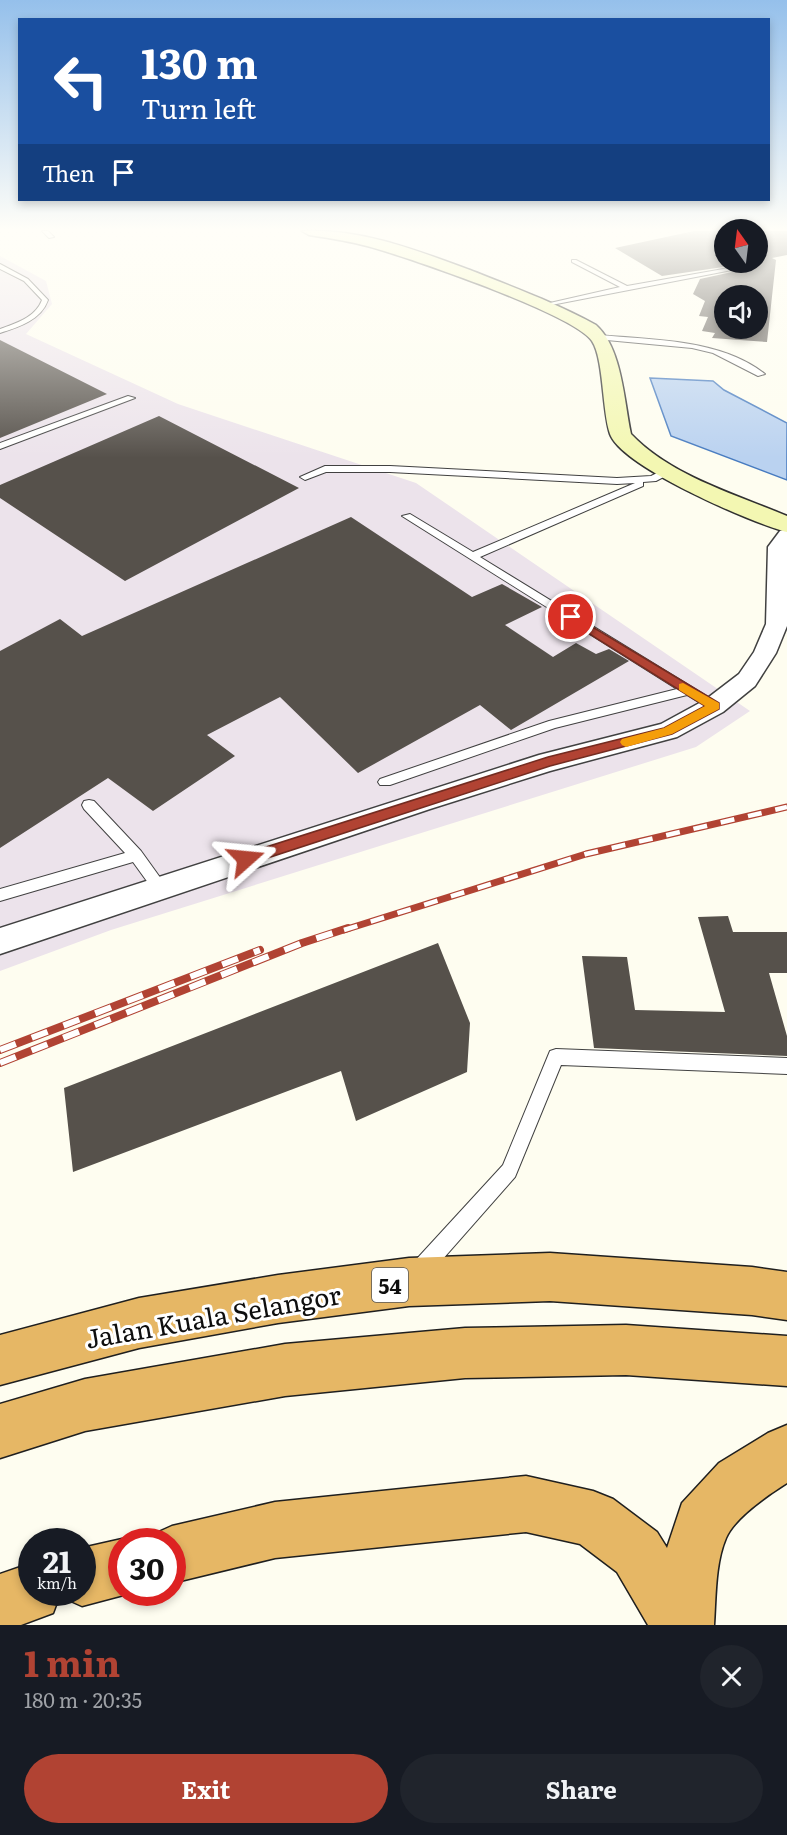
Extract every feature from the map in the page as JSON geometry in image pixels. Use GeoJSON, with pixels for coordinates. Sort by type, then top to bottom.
{"type":"FeatureCollection","features":[{"type":"Feature","properties":{"kind":"highway","name":"Jalan Kuala Selangor"},"geometry":{"type":"LineString","coordinates":[[0,1360],[139,1323],[278,1299],[409,1282],[550,1277],[752,1291],[787,1296]]}},
{"type":"Feature","properties":{"kind":"highway"},"geometry":{"type":"LineString","coordinates":[[0,1431],[84,1405],[285,1370],[465,1353],[626,1350],[787,1361]]}},
{"type":"Feature","properties":{"kind":"highway"},"geometry":{"type":"LineString","coordinates":[[683,1625],[689,1575],[702,1523],[738,1482],[787,1452]]}},
{"type":"Feature","properties":{"kind":"highway"},"geometry":{"type":"LineString","coordinates":[[186,1552],[275,1530],[526,1504],[593,1519],[637,1552],[683,1625]]}},
{"type":"Feature","properties":{"kind":"highway"},"geometry":{"type":"LineString","coordinates":[[0,1604],[18,1597]]}},
{"type":"Feature","properties":{"kind":"street"},"geometry":{"type":"LineString","coordinates":[[545,307],[579,322],[599,338],[604,347],[621,435],[660,475],[787,525]]}},
{"type":"Feature","properties":{"kind":"street"},"geometry":{"type":"LineString","coordinates":[[0,941],[159,887],[548,762],[668,731],[714,706],[747,680],[765,653],[777,624],[778,547],[787,535]]}},
{"type":"Feature","properties":{"kind":"lane"},"geometry":{"type":"LineString","coordinates":[[0,331],[36,315],[44,307]]}},
{"type":"Feature","properties":{"kind":"lane"},"geometry":{"type":"LineString","coordinates":[[599,338],[692,346],[715,351],[761,374]]}},
{"type":"Feature","properties":{"kind":"lane"},"geometry":{"type":"LineString","coordinates":[[0,446],[131,398]]}},
{"type":"Feature","properties":{"kind":"lane"},"geometry":{"type":"LineString","coordinates":[[305,477],[325,469],[390,469],[617,481],[660,475]]}},
{"type":"Feature","properties":{"kind":"lane"},"geometry":{"type":"LineString","coordinates":[[472,556],[660,475]]}},
{"type":"Feature","properties":{"kind":"lane"},"geometry":{"type":"LineString","coordinates":[[407,516],[714,706]]}},
{"type":"Feature","properties":{"kind":"lane"},"geometry":{"type":"LineString","coordinates":[[385,782],[553,724],[689,690]]}},
{"type":"Feature","properties":{"kind":"lane"},"geometry":{"type":"LineString","coordinates":[[89,805],[136,855],[159,887]]}},
{"type":"Feature","properties":{"kind":"lane"},"geometry":{"type":"LineString","coordinates":[[0,895],[136,855]]}},
{"type":"Feature","properties":{"kind":"lane"},"geometry":{"type":"LineString","coordinates":[[409,1282],[509,1171],[556,1057],[787,1066]]}},
{"type":"Feature","properties":{"kind":"shaded area"},"geometry":{"type":"Polygon","coordinates":[[[0,307],[50,307],[26,334],[178,404],[416,483],[750,711],[696,747],[111,930],[0,971],[0,307]]]}},
{"type":"Feature","properties":{"kind":"water"},"geometry":{"type":"Polygon","coordinates":[[[650,378],[713,381],[724,390],[787,423],[787,480],[671,436],[650,378]]]}},
{"type":"Feature","properties":{"kind":"building"},"geometry":{"type":"Polygon","coordinates":[[[703,307],[714,307],[714,333],[702,331],[708,317],[699,316],[703,307]]]}},
{"type":"Feature","properties":{"kind":"building"},"geometry":{"type":"Polygon","coordinates":[[[768,307],[771,307],[768,333],[768,307]]]}},
{"type":"Feature","properties":{"kind":"building"},"geometry":{"type":"Polygon","coordinates":[[[726,339],[767,339],[767,342],[726,339]]]}},
{"type":"Feature","properties":{"kind":"building"},"geometry":{"type":"Polygon","coordinates":[[[0,340],[107,394],[0,438],[0,340]]]}},
{"type":"Feature","properties":{"kind":"building"},"geometry":{"type":"Polygon","coordinates":[[[159,416],[299,488],[125,581],[0,498],[0,485],[159,416]]]}},
{"type":"Feature","properties":{"kind":"building"},"geometry":{"type":"Polygon","coordinates":[[[351,517],[472,597],[502,584],[542,607],[505,625],[553,657],[576,643],[596,654],[609,649],[629,661],[511,730],[480,705],[358,773],[280,697],[207,735],[235,756],[153,811],[108,778],[0,848],[0,651],[60,619],[82,636],[351,517]]]}},
{"type":"Feature","properties":{"kind":"building"},"geometry":{"type":"Polygon","coordinates":[[[728,916],[733,932],[787,932],[787,973],[769,973],[787,1036],[787,1056],[594,1048],[582,956],[627,957],[635,1010],[725,1012],[698,917],[728,916]]]}},
{"type":"Feature","properties":{"kind":"building"},"geometry":{"type":"Polygon","coordinates":[[[438,943],[470,1023],[467,1072],[356,1121],[341,1071],[73,1172],[64,1088],[438,943]]]}},
{"type":"Feature","properties":{"kind":"railway"},"geometry":{"type":"LineString","coordinates":[[344,930],[586,854],[787,807]]}},
{"type":"Feature","properties":{"kind":"railway"},"geometry":{"type":"LineString","coordinates":[[0,1063],[302,943],[348,928]]}},
{"type":"Feature","properties":{"kind":"railway"},"geometry":{"type":"LineString","coordinates":[[0,1050],[260,950]]}},
{"type":"Feature","properties":{"kind":"slow traffic"},"geometry":{"type":"LineString","coordinates":[[626,742],[668,731],[714,706],[683,687]]}},
{"type":"Feature","properties":{"kind":"route"},"geometry":{"type":"LineString","coordinates":[[246,859],[548,762],[668,731],[714,706],[571,617]]}}]}
